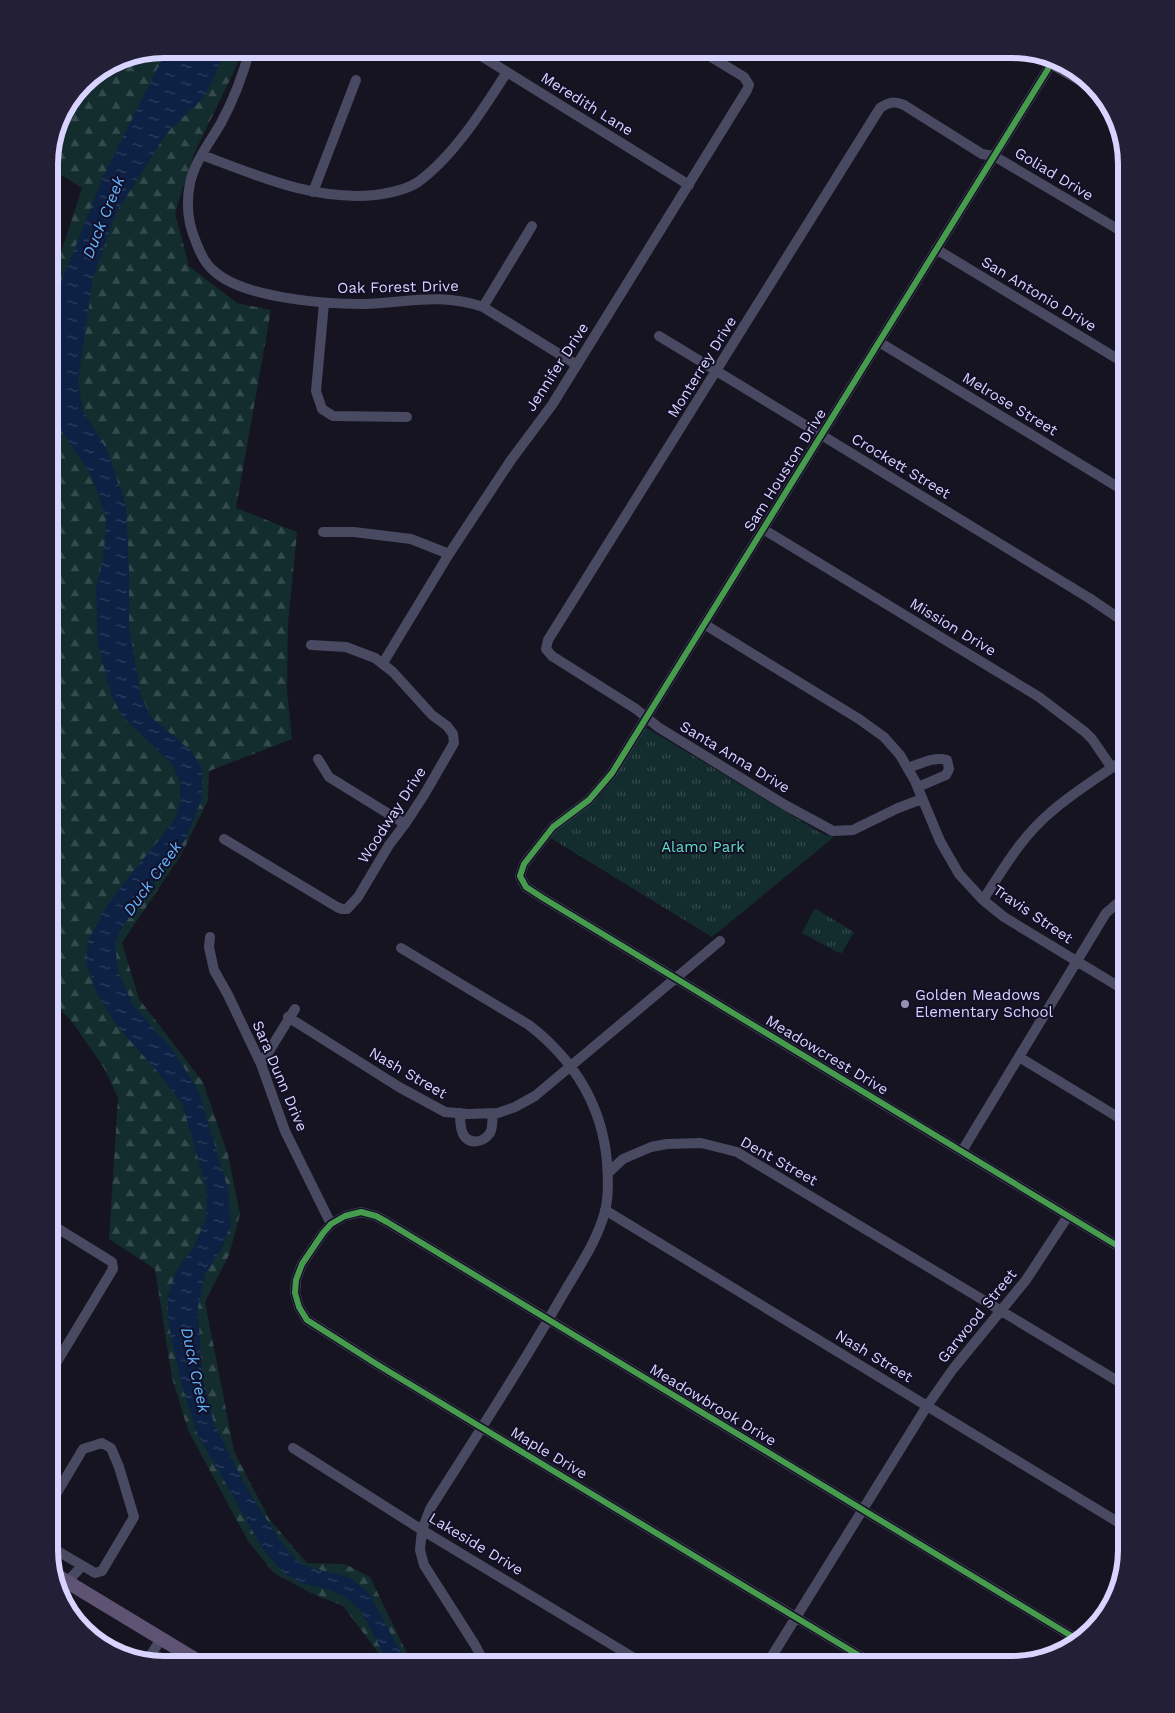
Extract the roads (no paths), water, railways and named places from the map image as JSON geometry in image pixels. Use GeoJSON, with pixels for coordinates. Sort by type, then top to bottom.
{"type":"FeatureCollection","features":[{"type":"Feature","properties":{"kind":"main road"},"geometry":{"type":"LineString","coordinates":[[64,1585],[188,1655]]}},
{"type":"Feature","properties":{"kind":"street","name":"Oak Forest Drive"},"geometry":{"type":"LineString","coordinates":[[247,58],[232,101],[202,155],[190,183],[188,208],[192,234],[209,267],[223,278],[241,286],[290,298],[364,304],[450,298],[470,302],[483,307],[577,365]]}},
{"type":"Feature","properties":{"kind":"street","name":"Meredith Lane"},"geometry":{"type":"LineString","coordinates":[[484,58],[689,185]]}},
{"type":"Feature","properties":{"kind":"street","name":"Jennifer Drive"},"geometry":{"type":"LineString","coordinates":[[383,663],[449,554],[516,453],[552,405],[747,90],[749,85],[744,77],[713,58]]}},
{"type":"Feature","properties":{"kind":"street","name":"Sam Houston Drive"},"geometry":{"type":"LineString","coordinates":[[520,876],[527,859],[553,827],[589,800],[612,773],[1050,65]]}},
{"type":"Feature","properties":{"kind":"street"},"geometry":{"type":"LineString","coordinates":[[202,155],[283,185],[313,192],[358,196],[398,191],[417,182],[447,154],[478,116],[507,72]]}},
{"type":"Feature","properties":{"kind":"street"},"geometry":{"type":"LineString","coordinates":[[313,192],[356,80]]}},
{"type":"Feature","properties":{"kind":"street","name":"Goliad Drive"},"geometry":{"type":"LineString","coordinates":[[887,103],[896,102],[904,105],[982,154],[994,156],[1118,229]]}},
{"type":"Feature","properties":{"kind":"street","name":"Monterrey Drive"},"geometry":{"type":"LineString","coordinates":[[546,649],[548,640],[880,108],[887,103]]}},
{"type":"Feature","properties":{"kind":"street"},"geometry":{"type":"LineString","coordinates":[[483,307],[532,226]]}},
{"type":"Feature","properties":{"kind":"street","name":"San Antonio Drive"},"geometry":{"type":"LineString","coordinates":[[936,249],[1118,359]]}},
{"type":"Feature","properties":{"kind":"street"},"geometry":{"type":"LineString","coordinates":[[324,302],[316,391],[322,409],[333,416],[407,417]]}},
{"type":"Feature","properties":{"kind":"street","name":"Crockett Street"},"geometry":{"type":"LineString","coordinates":[[659,336],[1089,598],[1118,618]]}},
{"type":"Feature","properties":{"kind":"street","name":"Melrose Street"},"geometry":{"type":"LineString","coordinates":[[879,342],[1118,487]]}},
{"type":"Feature","properties":{"kind":"street","name":"Mission Drive"},"geometry":{"type":"LineString","coordinates":[[763,529],[1039,697],[1085,732],[1112,768]]}},
{"type":"Feature","properties":{"kind":"street"},"geometry":{"type":"LineString","coordinates":[[323,532],[354,532],[411,539],[449,554]]}},
{"type":"Feature","properties":{"kind":"street","name":"Travis Street"},"geometry":{"type":"LineString","coordinates":[[704,624],[884,737],[900,755],[908,768],[918,787],[940,841],[959,874],[983,900],[1004,917],[1118,987]]}},
{"type":"Feature","properties":{"kind":"street"},"geometry":{"type":"LineString","coordinates":[[311,645],[346,647],[383,663]]}},
{"type":"Feature","properties":{"kind":"street","name":"Santa Anna Drive"},"geometry":{"type":"LineString","coordinates":[[546,649],[552,656],[636,709],[646,718],[785,805],[833,831],[853,830],[898,808],[922,799]]}},
{"type":"Feature","properties":{"kind":"street","name":"Woodway Drive"},"geometry":{"type":"LineString","coordinates":[[224,839],[337,907],[347,908],[358,898],[454,743],[453,734],[447,726],[419,703],[383,663]]}},
{"type":"Feature","properties":{"kind":"street"},"geometry":{"type":"LineString","coordinates":[[318,758],[329,777],[405,824]]}},
{"type":"Feature","properties":{"kind":"street"},"geometry":{"type":"LineString","coordinates":[[908,768],[931,760],[941,758],[947,760],[949,769],[946,775],[918,787]]}},
{"type":"Feature","properties":{"kind":"street"},"geometry":{"type":"LineString","coordinates":[[983,900],[1016,850],[1051,811],[1118,764]]}},
{"type":"Feature","properties":{"kind":"street","name":"Meadowcrest Drive"},"geometry":{"type":"LineString","coordinates":[[520,876],[526,887],[543,898],[1118,1247]]}},
{"type":"Feature","properties":{"kind":"street"},"geometry":{"type":"LineString","coordinates":[[962,1151],[1106,913],[1118,903]]}},
{"type":"Feature","properties":{"kind":"street","name":"Sara Dunn Drive"},"geometry":{"type":"LineString","coordinates":[[210,937],[209,947],[214,970],[261,1064],[285,1131],[331,1224]]}},
{"type":"Feature","properties":{"kind":"street","name":"Nash Street"},"geometry":{"type":"LineString","coordinates":[[261,1064],[292,1013],[399,1087],[445,1112],[460,1114],[498,1113],[528,1100],[720,941]]}},
{"type":"Feature","properties":{"kind":"street"},"geometry":{"type":"LineString","coordinates":[[402,948],[546,1038],[570,1066],[584,1087],[596,1109],[605,1142],[608,1190],[605,1210],[597,1236],[548,1320],[430,1508],[422,1530],[420,1550],[424,1565],[480,1655]]}},
{"type":"Feature","properties":{"kind":"street"},"geometry":{"type":"LineString","coordinates":[[1019,1057],[1118,1117]]}},
{"type":"Feature","properties":{"kind":"street"},"geometry":{"type":"LineString","coordinates":[[460,1114],[461,1131],[464,1136],[476,1142],[483,1140],[490,1134],[492,1113]]}},
{"type":"Feature","properties":{"kind":"street","name":"Dent Street"},"geometry":{"type":"LineString","coordinates":[[608,1174],[623,1159],[650,1147],[667,1144],[701,1142],[737,1152],[1118,1381]]}},
{"type":"Feature","properties":{"kind":"street","name":"Nash Street"},"geometry":{"type":"LineString","coordinates":[[605,1210],[1118,1522]]}},
{"type":"Feature","properties":{"kind":"street","name":"Meadowbrook Drive"},"geometry":{"type":"LineString","coordinates":[[331,1224],[345,1216],[361,1212],[376,1216],[1072,1636]]}},
{"type":"Feature","properties":{"kind":"street","name":"Garwood Street"},"geometry":{"type":"LineString","coordinates":[[773,1656],[927,1406],[953,1369],[1026,1280],[1068,1216]]}},
{"type":"Feature","properties":{"kind":"street","name":"Maple Drive"},"geometry":{"type":"LineString","coordinates":[[331,1224],[302,1264],[296,1280],[295,1293],[299,1307],[307,1320],[378,1365],[859,1656]]}},
{"type":"Feature","properties":{"kind":"street"},"geometry":{"type":"LineString","coordinates":[[58,1229],[112,1262],[113,1270],[58,1360]]}},
{"type":"Feature","properties":{"kind":"street"},"geometry":{"type":"LineString","coordinates":[[58,1491],[83,1449],[102,1443],[111,1448],[119,1467],[134,1517],[102,1572],[95,1573],[58,1551]]}},
{"type":"Feature","properties":{"kind":"street","name":"Lakeside Drive"},"geometry":{"type":"LineString","coordinates":[[293,1448],[422,1530],[630,1656]]}},
{"type":"Feature","properties":{"kind":"street"},"geometry":{"type":"LineString","coordinates":[[63,1582],[82,1566]]}},
{"type":"Feature","properties":{"kind":"street"},"geometry":{"type":"LineString","coordinates":[[151,1654],[161,1639]]}},
{"type":"Feature","properties":{"kind":"water","name":"Duck Creek"},"geometry":{"type":"Polygon","coordinates":[[[162,58],[223,58],[205,96],[166,134],[116,213],[93,278],[78,382],[83,411],[107,450],[126,506],[129,627],[141,696],[151,717],[191,751],[202,768],[202,799],[185,840],[121,929],[115,946],[119,974],[133,1005],[175,1053],[199,1092],[228,1189],[231,1225],[221,1249],[205,1274],[198,1307],[202,1375],[214,1424],[247,1489],[281,1542],[296,1560],[309,1567],[350,1578],[369,1593],[402,1655],[384,1655],[360,1609],[342,1595],[301,1583],[284,1573],[264,1551],[197,1433],[181,1383],[168,1321],[168,1294],[178,1268],[194,1247],[206,1218],[207,1190],[182,1103],[118,1027],[97,994],[86,963],[88,941],[103,912],[174,821],[180,802],[180,781],[172,764],[122,716],[111,694],[98,645],[96,589],[104,554],[106,517],[91,475],[58,426],[58,319],[61,282],[104,175],[162,58]]]}},
{"type":"Feature","properties":{"kind":"place","name":"Golden Meadows Elementary School"},"geometry":{"type":"Point","coordinates":[905,1004]}},
{"type":"Feature","properties":{"kind":"park label","name":"Alamo Park"},"geometry":{"type":"Point","coordinates":[703,847]}}]}
